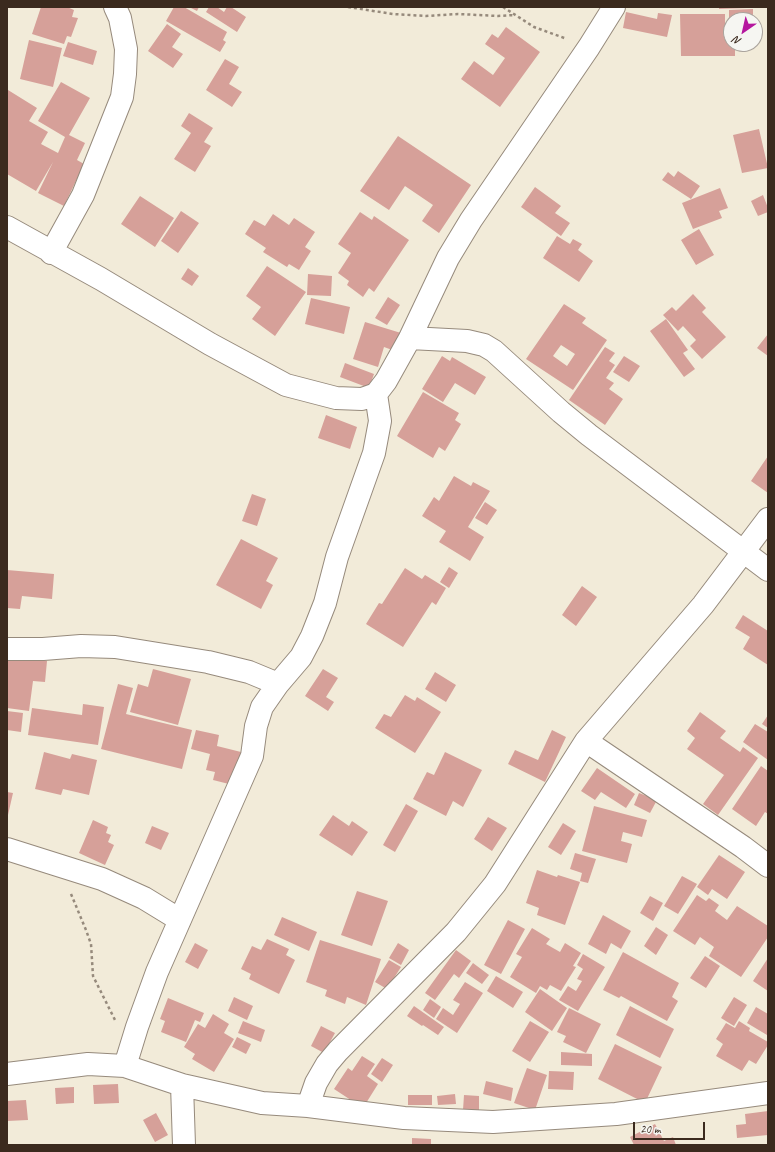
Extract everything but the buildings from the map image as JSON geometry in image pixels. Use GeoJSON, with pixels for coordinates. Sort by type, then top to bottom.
{"type":"FeatureCollection","features":[{"type":"Feature","properties":{"kind":"street"},"geometry":{"type":"LineString","coordinates":[[51,253],[83,195],[122,97],[126,49],[120,18],[115,7]]}},
{"type":"Feature","properties":{"kind":"street"},"geometry":{"type":"LineString","coordinates":[[7,227],[51,253],[101,279],[210,344],[286,385],[336,398],[362,399],[376,394],[386,381],[410,338],[448,258],[471,220],[589,47],[614,7]]}},
{"type":"Feature","properties":{"kind":"street"},"geometry":{"type":"LineString","coordinates":[[410,338],[467,341],[484,345],[494,351],[561,412],[768,570]]}},
{"type":"Feature","properties":{"kind":"street"},"geometry":{"type":"LineString","coordinates":[[127,1058],[157,972],[252,756],[256,726],[262,707],[278,684],[301,657],[312,636],[325,603],[337,557],[374,453],[380,421],[376,394]]}},
{"type":"Feature","properties":{"kind":"street"},"geometry":{"type":"LineString","coordinates":[[308,1106],[316,1083],[327,1064],[338,1051],[456,932],[495,884],[586,741],[703,605],[768,519]]}},
{"type":"Feature","properties":{"kind":"street"},"geometry":{"type":"LineString","coordinates":[[7,649],[43,649],[81,646],[115,647],[208,662],[249,672],[278,684]]}},
{"type":"Feature","properties":{"kind":"street"},"geometry":{"type":"LineString","coordinates":[[586,741],[768,866]]}},
{"type":"Feature","properties":{"kind":"street"},"geometry":{"type":"LineString","coordinates":[[7,849],[109,882],[144,898],[180,920]]}},
{"type":"Feature","properties":{"kind":"street"},"geometry":{"type":"LineString","coordinates":[[7,1074],[127,1058],[182,1085],[262,1103],[308,1106],[404,1118],[492,1122],[616,1114],[768,1093]]}},
{"type":"Feature","properties":{"kind":"street"},"geometry":{"type":"LineString","coordinates":[[182,1085],[184,1145]]}},
{"type":"Feature","properties":{"kind":"path"},"geometry":{"type":"LineString","coordinates":[[348,7],[393,14],[413,15],[515,15]]}},
{"type":"Feature","properties":{"kind":"path"},"geometry":{"type":"LineString","coordinates":[[503,7],[534,28],[589,47]]}},
{"type":"Feature","properties":{"kind":"path"},"geometry":{"type":"LineString","coordinates":[[56,865],[86,930],[91,944],[93,976],[127,1058]]}}]}
